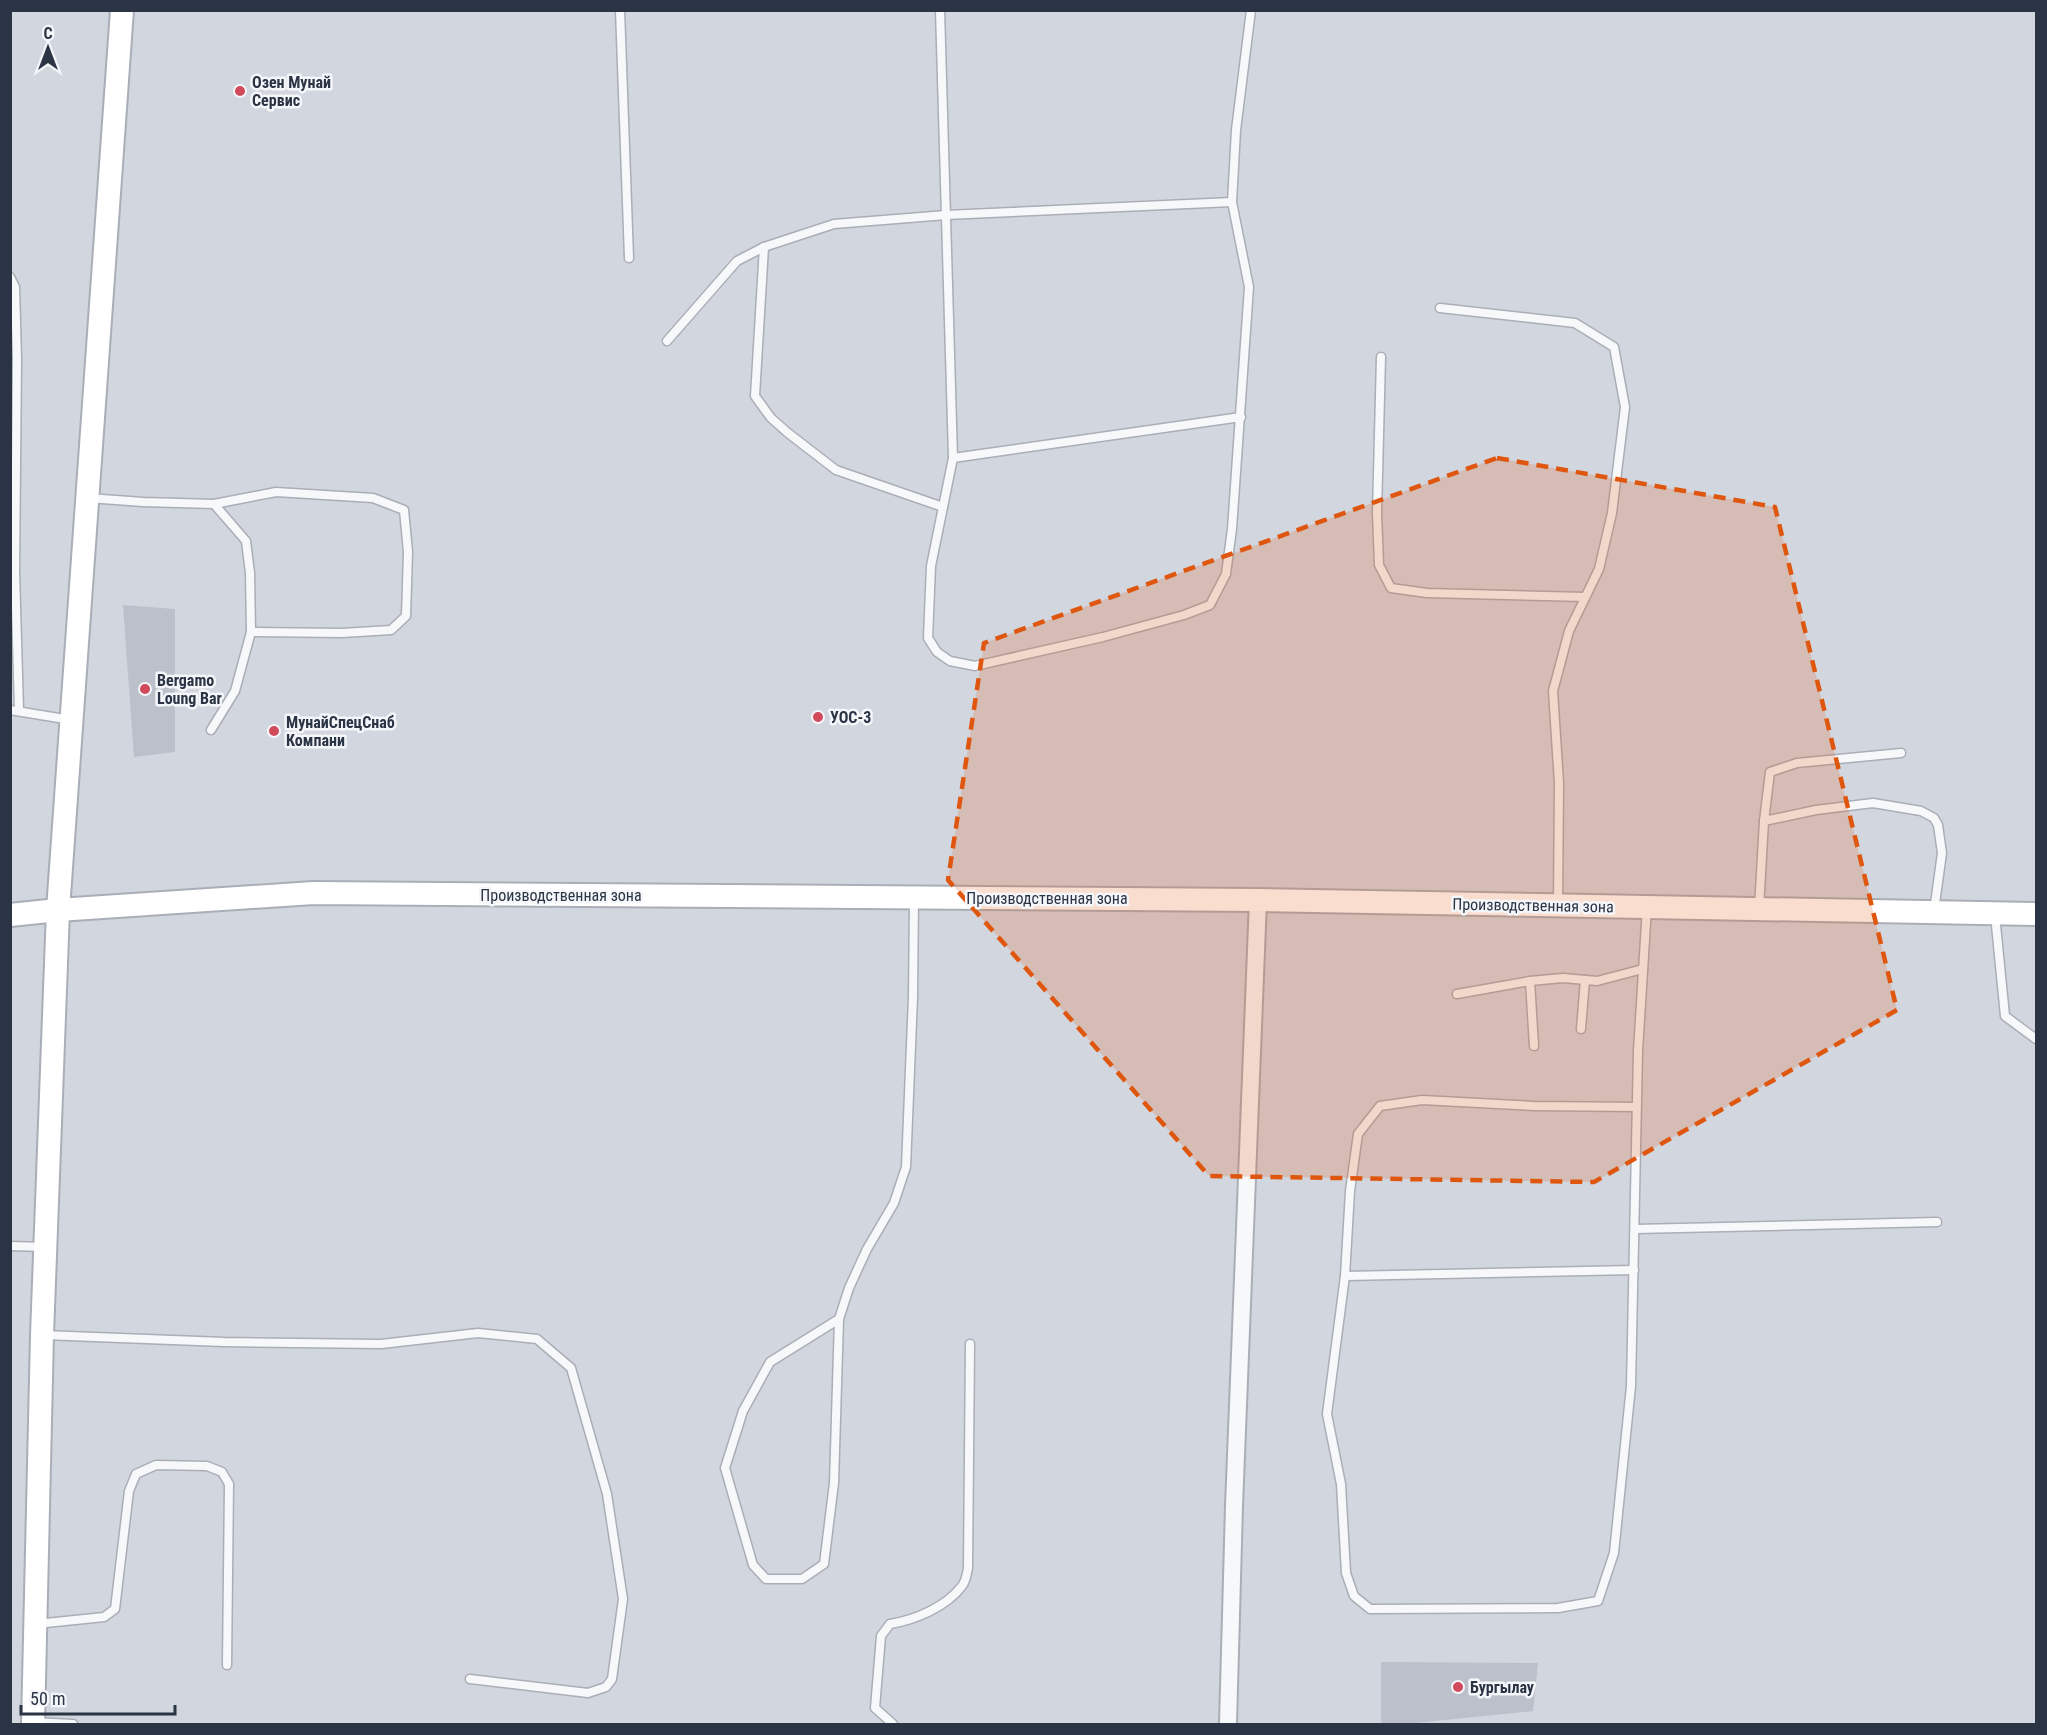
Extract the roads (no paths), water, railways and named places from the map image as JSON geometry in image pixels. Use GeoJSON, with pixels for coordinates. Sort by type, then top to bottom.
{"type":"FeatureCollection","features":[{"type":"Feature","properties":{"kind":"main road"},"geometry":{"type":"LineString","coordinates":[[33,1723],[42,1335],[58,910],[122,10]]}},
{"type":"Feature","properties":{"kind":"main road","name":"Производственная зона"},"geometry":{"type":"LineString","coordinates":[[10,915],[314,893],[1258,900],[2037,914]]}},
{"type":"Feature","properties":{"kind":"street"},"geometry":{"type":"LineString","coordinates":[[1228,1725],[1258,900]]}},
{"type":"Feature","properties":{"kind":"lane"},"geometry":{"type":"LineString","coordinates":[[620,10],[629,258]]}},
{"type":"Feature","properties":{"kind":"lane"},"geometry":{"type":"LineString","coordinates":[[940,10],[953,458],[931,566],[928,638],[937,652],[950,661],[975,666],[1103,637],[1184,615],[1210,605],[1226,574],[1241,417],[1249,287],[1232,202],[1236,130],[1251,10]]}},
{"type":"Feature","properties":{"kind":"lane"},"geometry":{"type":"LineString","coordinates":[[667,341],[737,261],[764,247],[834,224],[946,215],[1232,202]]}},
{"type":"Feature","properties":{"kind":"lane"},"geometry":{"type":"LineString","coordinates":[[764,247],[755,396],[771,418],[788,434],[836,470],[943,507]]}},
{"type":"Feature","properties":{"kind":"lane"},"geometry":{"type":"LineString","coordinates":[[10,277],[15,287],[17,359],[15,710],[71,720]]}},
{"type":"Feature","properties":{"kind":"lane"},"geometry":{"type":"LineString","coordinates":[[1440,308],[1575,322],[1614,347],[1625,406],[1612,513],[1599,569],[1569,631],[1553,691],[1559,783],[1558,905]]}},
{"type":"Feature","properties":{"kind":"lane"},"geometry":{"type":"LineString","coordinates":[[1381,357],[1377,513],[1379,565],[1392,588],[1427,593],[1585,597]]}},
{"type":"Feature","properties":{"kind":"lane"},"geometry":{"type":"LineString","coordinates":[[953,458],[1241,417]]}},
{"type":"Feature","properties":{"kind":"lane"},"geometry":{"type":"LineString","coordinates":[[87,498],[214,504],[276,492],[373,498],[404,510],[408,552],[406,616],[391,630],[342,633],[251,632]]}},
{"type":"Feature","properties":{"kind":"lane"},"geometry":{"type":"LineString","coordinates":[[211,730],[235,691],[251,632],[250,573],[246,541],[214,504]]}},
{"type":"Feature","properties":{"kind":"lane"},"geometry":{"type":"LineString","coordinates":[[1760,908],[1764,821],[1770,772],[1797,763],[1901,753]]}},
{"type":"Feature","properties":{"kind":"lane"},"geometry":{"type":"LineString","coordinates":[[1764,821],[1816,810],[1873,803],[1921,811],[1934,818],[1938,825],[1942,853],[1934,911]]}},
{"type":"Feature","properties":{"kind":"lane"},"geometry":{"type":"LineString","coordinates":[[839,1319],[770,1362],[743,1411],[725,1468],[753,1565],[766,1580],[802,1580],[824,1564],[834,1483],[839,1319],[849,1288],[867,1250],[894,1203],[906,1167],[913,997],[914,897]]}},
{"type":"Feature","properties":{"kind":"lane"},"geometry":{"type":"LineString","coordinates":[[1636,1107],[1534,1106],[1422,1100],[1380,1106],[1358,1134],[1350,1191],[1346,1276],[1327,1414],[1341,1484],[1346,1573],[1354,1596],[1370,1610],[1558,1608],[1598,1601],[1614,1553],[1631,1386],[1636,1107],[1647,906]]}},
{"type":"Feature","properties":{"kind":"lane"},"geometry":{"type":"LineString","coordinates":[[1995,913],[2005,1016],[2037,1039]]}},
{"type":"Feature","properties":{"kind":"lane"},"geometry":{"type":"LineString","coordinates":[[1457,994],[1530,981],[1563,978],[1597,981],[1643,969]]}},
{"type":"Feature","properties":{"kind":"lane"},"geometry":{"type":"LineString","coordinates":[[1581,1029],[1585,980]]}},
{"type":"Feature","properties":{"kind":"lane"},"geometry":{"type":"LineString","coordinates":[[1530,981],[1534,1046]]}},
{"type":"Feature","properties":{"kind":"lane"},"geometry":{"type":"LineString","coordinates":[[1635,1230],[1937,1222]]}},
{"type":"Feature","properties":{"kind":"lane"},"geometry":{"type":"LineString","coordinates":[[10,1246],[46,1247]]}},
{"type":"Feature","properties":{"kind":"lane"},"geometry":{"type":"LineString","coordinates":[[1346,1276],[1634,1270]]}},
{"type":"Feature","properties":{"kind":"lane"},"geometry":{"type":"LineString","coordinates":[[42,1335],[224,1342],[381,1344],[478,1333],[537,1339],[571,1368],[607,1494],[623,1599],[612,1679],[606,1687],[588,1694],[470,1679]]}},
{"type":"Feature","properties":{"kind":"lane"},"geometry":{"type":"LineString","coordinates":[[893,1725],[876,1708],[881,1636],[890,1624],[912,1620],[948,1599],[963,1585],[968,1568],[970,1344]]}},
{"type":"Feature","properties":{"kind":"lane"},"geometry":{"type":"LineString","coordinates":[[35,1624],[104,1617],[115,1610],[129,1491],[136,1474],[156,1465],[207,1467],[222,1472],[228,1484],[227,1665]]}},
{"type":"Feature","properties":{"kind":"lane"},"geometry":{"type":"LineString","coordinates":[[33,1723],[73,1725]]}},
{"type":"Feature","properties":{"kind":"place","name":"Озен Мунай Сервис"},"geometry":{"type":"Point","coordinates":[240,91]}},
{"type":"Feature","properties":{"kind":"place","name":"Bergamo Loung Bar"},"geometry":{"type":"Point","coordinates":[145,689]}},
{"type":"Feature","properties":{"kind":"place","name":"УОС-3"},"geometry":{"type":"Point","coordinates":[818,717]}},
{"type":"Feature","properties":{"kind":"place","name":"МунайСпецСнаб Компани"},"geometry":{"type":"Point","coordinates":[274,731]}},
{"type":"Feature","properties":{"kind":"place","name":"Бургылау"},"geometry":{"type":"Point","coordinates":[1458,1687]}}]}
